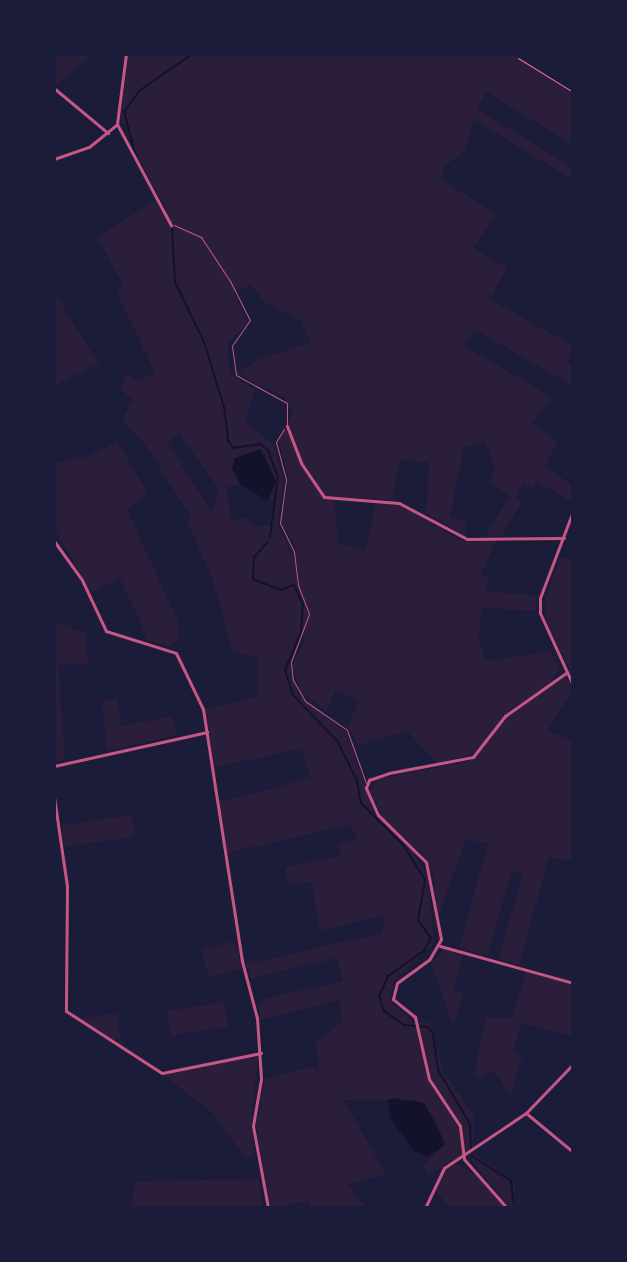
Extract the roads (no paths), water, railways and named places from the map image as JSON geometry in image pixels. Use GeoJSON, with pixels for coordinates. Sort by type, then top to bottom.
{"type":"FeatureCollection","features":[{"type":"Feature","properties":{"kind":"street"},"geometry":{"type":"LineString","coordinates":[[126,54],[117,124],[171,225]]}},
{"type":"Feature","properties":{"kind":"street"},"geometry":{"type":"LineString","coordinates":[[55,89],[108,133]]}},
{"type":"Feature","properties":{"kind":"street"},"geometry":{"type":"LineString","coordinates":[[54,159],[108,133],[117,124]]}},
{"type":"Feature","properties":{"kind":"street"},"geometry":{"type":"LineString","coordinates":[[287,426],[301,463],[324,497],[399,503],[467,539],[564,538]]}},
{"type":"Feature","properties":{"kind":"street"},"geometry":{"type":"LineString","coordinates":[[573,511],[540,598],[540,613],[573,685]]}},
{"type":"Feature","properties":{"kind":"street"},"geometry":{"type":"LineString","coordinates":[[54,541],[82,580],[106,631],[176,653],[203,709],[239,948],[261,1053],[253,1126],[268,1208]]}},
{"type":"Feature","properties":{"kind":"street"},"geometry":{"type":"LineString","coordinates":[[440,946],[426,862],[378,815],[366,784],[389,773],[473,757],[505,716],[566,673]]}},
{"type":"Feature","properties":{"kind":"street"},"geometry":{"type":"LineString","coordinates":[[54,766],[207,732]]}},
{"type":"Feature","properties":{"kind":"street"},"geometry":{"type":"LineString","coordinates":[[54,797],[67,886],[66,1011],[162,1073],[261,1053]]}},
{"type":"Feature","properties":{"kind":"street"},"geometry":{"type":"LineString","coordinates":[[440,946],[573,983]]}},
{"type":"Feature","properties":{"kind":"street"},"geometry":{"type":"LineString","coordinates":[[440,946],[393,991],[397,1004],[411,1012],[417,1024],[431,1084],[461,1130],[464,1159],[507,1208]]}},
{"type":"Feature","properties":{"kind":"street"},"geometry":{"type":"LineString","coordinates":[[425,1208],[444,1168],[464,1159],[526,1113],[573,1064]]}},
{"type":"Feature","properties":{"kind":"street"},"geometry":{"type":"LineString","coordinates":[[526,1113],[573,1152]]}},
{"type":"Feature","properties":{"kind":"lane"},"geometry":{"type":"LineString","coordinates":[[171,225],[201,237],[230,281],[250,320],[232,346],[230,360],[242,379],[287,403],[287,426],[276,442],[286,480],[280,523],[294,552],[298,585],[309,614],[291,662],[293,680],[305,701],[352,738],[366,784]]}},
{"type":"Feature","properties":{"kind":"waterway"},"geometry":{"type":"LineString","coordinates":[[136,157],[124,112],[139,91],[192,54]]}},
{"type":"Feature","properties":{"kind":"waterway"},"geometry":{"type":"LineString","coordinates":[[139,163],[165,210]]}},
{"type":"Feature","properties":{"kind":"waterway"},"geometry":{"type":"LineString","coordinates":[[172,227],[175,282],[204,342],[224,407],[228,441],[233,448],[260,444],[268,450],[278,477],[270,537]]}},
{"type":"Feature","properties":{"kind":"waterway"},"geometry":{"type":"LineString","coordinates":[[268,542],[254,557],[253,579],[280,590],[294,585],[303,604],[301,632],[285,670],[293,695],[338,742],[357,781],[361,803],[404,846],[425,880],[418,920],[431,938],[424,951],[388,976],[379,996],[384,1011],[404,1025],[428,1027],[433,1034],[438,1070],[470,1124],[471,1150]]}},
{"type":"Feature","properties":{"kind":"waterway"},"geometry":{"type":"LineString","coordinates":[[472,1156],[511,1181],[513,1201]]}}]}
